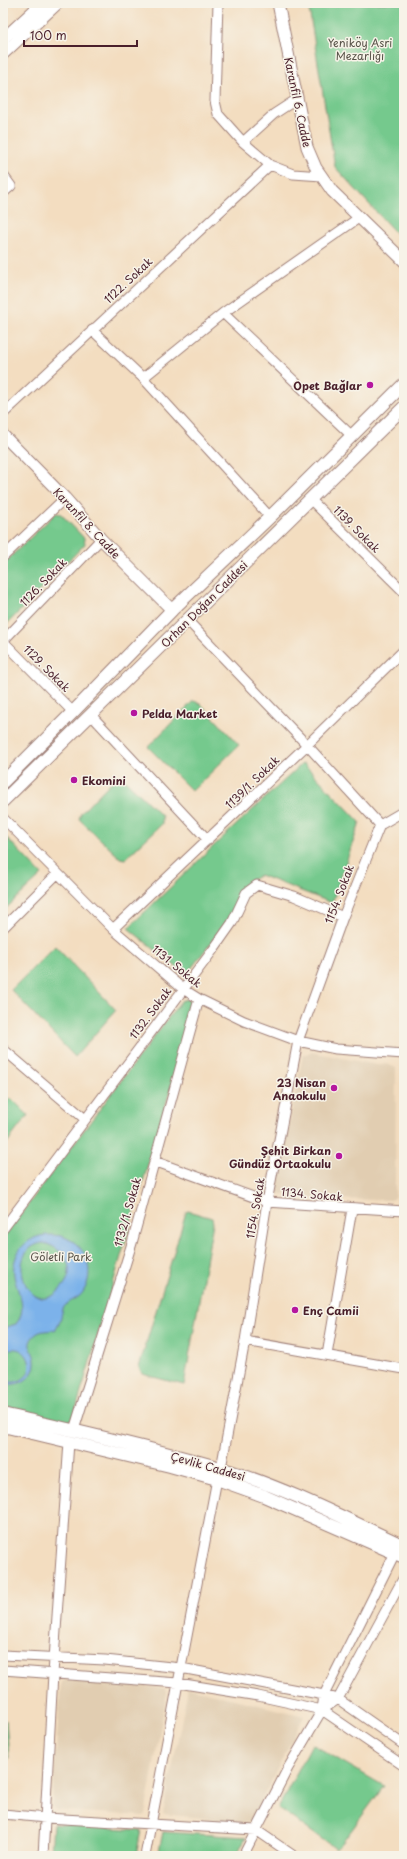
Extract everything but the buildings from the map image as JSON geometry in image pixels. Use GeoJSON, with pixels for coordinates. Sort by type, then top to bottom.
{"type":"FeatureCollection","features":[{"type":"Feature","properties":{"kind":"main road"},"geometry":{"type":"LineString","coordinates":[[3,782],[172,610],[270,517],[404,384]]}},
{"type":"Feature","properties":{"kind":"main road","name":"Orhan Doğan Caddesi"},"geometry":{"type":"LineString","coordinates":[[3,801],[92,716],[277,531],[398,418],[404,407]]}},
{"type":"Feature","properties":{"kind":"main road","name":"Çevlik Caddesi"},"geometry":{"type":"LineString","coordinates":[[3,1414],[74,1430],[219,1474],[284,1491],[401,1552]]}},
{"type":"Feature","properties":{"kind":"main road","name":"Çevlik Caddesi"},"geometry":{"type":"LineString","coordinates":[[3,1426],[170,1466],[219,1474]]}},
{"type":"Feature","properties":{"kind":"street"},"geometry":{"type":"LineString","coordinates":[[3,39],[42,3]]}},
{"type":"Feature","properties":{"kind":"street"},"geometry":{"type":"LineString","coordinates":[[3,54],[58,3]]}},
{"type":"Feature","properties":{"kind":"street"},"geometry":{"type":"LineString","coordinates":[[218,3],[215,101],[218,114],[243,142],[270,165],[293,174],[322,176]]}},
{"type":"Feature","properties":{"kind":"street","name":"Karanfil 6. Cadde"},"geometry":{"type":"LineString","coordinates":[[278,3],[306,147],[332,191],[404,261]]}},
{"type":"Feature","properties":{"kind":"street"},"geometry":{"type":"LineString","coordinates":[[243,142],[274,114],[297,99]]}},
{"type":"Feature","properties":{"kind":"street","name":"1122. Sokak"},"geometry":{"type":"LineString","coordinates":[[3,414],[270,165]]}},
{"type":"Feature","properties":{"kind":"street"},"geometry":{"type":"LineString","coordinates":[[3,175],[11,186],[3,193]]}},
{"type":"Feature","properties":{"kind":"street"},"geometry":{"type":"LineString","coordinates":[[143,378],[223,313],[360,218]]}},
{"type":"Feature","properties":{"kind":"street"},"geometry":{"type":"LineString","coordinates":[[223,313],[352,436]]}},
{"type":"Feature","properties":{"kind":"street"},"geometry":{"type":"LineString","coordinates":[[92,330],[143,378],[270,517]]}},
{"type":"Feature","properties":{"kind":"street","name":"Karanfil 8. Cadde"},"geometry":{"type":"LineString","coordinates":[[3,435],[65,498],[101,539],[172,610]]}},
{"type":"Feature","properties":{"kind":"street"},"geometry":{"type":"LineString","coordinates":[[3,557],[65,498]]}},
{"type":"Feature","properties":{"kind":"street","name":"1139. Sokak"},"geometry":{"type":"LineString","coordinates":[[311,500],[404,592]]}},
{"type":"Feature","properties":{"kind":"street","name":"1126. Sokak"},"geometry":{"type":"LineString","coordinates":[[3,641],[101,539]]}},
{"type":"Feature","properties":{"kind":"street"},"geometry":{"type":"LineString","coordinates":[[188,621],[307,745],[380,825],[404,811]]}},
{"type":"Feature","properties":{"kind":"street","name":"1129. Sokak"},"geometry":{"type":"LineString","coordinates":[[3,641],[73,712]]}},
{"type":"Feature","properties":{"kind":"street","name":"1139/1. Sokak"},"geometry":{"type":"LineString","coordinates":[[113,929],[208,840],[404,650]]}},
{"type":"Feature","properties":{"kind":"street"},"geometry":{"type":"LineString","coordinates":[[92,716],[208,840]]}},
{"type":"Feature","properties":{"kind":"street","name":"1131. Sokak"},"geometry":{"type":"LineString","coordinates":[[3,818],[113,929],[183,989],[199,999],[244,1021],[298,1041],[336,1048],[404,1054]]}},
{"type":"Feature","properties":{"kind":"street","name":"1154. Sokak"},"geometry":{"type":"LineString","coordinates":[[145,1856],[245,1341],[267,1202],[298,1041],[343,917],[380,825]]}},
{"type":"Feature","properties":{"kind":"street"},"geometry":{"type":"LineString","coordinates":[[3,928],[57,874]]}},
{"type":"Feature","properties":{"kind":"street","name":"1132. Sokak"},"geometry":{"type":"LineString","coordinates":[[3,1229],[232,923],[246,893],[257,885],[294,896],[343,917]]}},
{"type":"Feature","properties":{"kind":"street","name":"1132/1. Sokak"},"geometry":{"type":"LineString","coordinates":[[74,1430],[132,1243],[199,999]]}},
{"type":"Feature","properties":{"kind":"street"},"geometry":{"type":"LineString","coordinates":[[3,1049],[85,1119]]}},
{"type":"Feature","properties":{"kind":"street","name":"1134. Sokak"},"geometry":{"type":"LineString","coordinates":[[154,1161],[267,1202],[352,1209],[404,1211]]}},
{"type":"Feature","properties":{"kind":"street"},"geometry":{"type":"LineString","coordinates":[[327,1355],[352,1209]]}},
{"type":"Feature","properties":{"kind":"street"},"geometry":{"type":"LineString","coordinates":[[245,1341],[404,1369]]}},
{"type":"Feature","properties":{"kind":"street"},"geometry":{"type":"LineString","coordinates":[[43,1856],[54,1658],[69,1442]]}},
{"type":"Feature","properties":{"kind":"street"},"geometry":{"type":"LineString","coordinates":[[243,1856],[288,1768],[322,1710],[324,1695],[358,1629],[401,1552]]}},
{"type":"Feature","properties":{"kind":"street"},"geometry":{"type":"LineString","coordinates":[[322,1710],[338,1699],[404,1577]]}},
{"type":"Feature","properties":{"kind":"street"},"geometry":{"type":"LineString","coordinates":[[358,1629],[376,1628]]}},
{"type":"Feature","properties":{"kind":"street"},"geometry":{"type":"LineString","coordinates":[[3,1655],[105,1660],[181,1668],[324,1695],[338,1699],[403,1744],[401,1764],[322,1710],[258,1696],[178,1683],[3,1670]]}},
{"type":"Feature","properties":{"kind":"street"},"geometry":{"type":"LineString","coordinates":[[105,1660],[118,1678]]}},
{"type":"Feature","properties":{"kind":"street"},"geometry":{"type":"LineString","coordinates":[[249,1680],[258,1696]]}},
{"type":"Feature","properties":{"kind":"street"},"geometry":{"type":"LineString","coordinates":[[3,1814],[46,1818],[256,1830],[294,1856]]}},
{"type":"Feature","properties":{"kind":"shaded area","name":"Şehit Birkan Gündüz Ortaokulu"},"geometry":{"type":"Polygon","coordinates":[[[311,1052],[377,1065],[387,1064],[396,1068],[395,1196],[392,1200],[322,1199],[283,1195],[276,1191],[303,1055],[311,1052]]]}},
{"type":"Feature","properties":{"kind":"shaded area"},"geometry":{"type":"Polygon","coordinates":[[[65,1680],[164,1688],[167,1692],[145,1814],[143,1816],[56,1810],[52,1806],[61,1683],[65,1680]]]}},
{"type":"Feature","properties":{"kind":"shaded area"},"geometry":{"type":"Polygon","coordinates":[[[188,1688],[304,1716],[250,1823],[163,1814],[188,1688]]]}},
{"type":"Feature","properties":{"kind":"green space","name":"Yeniköy Asri Mezarlığı"},"geometry":{"type":"Polygon","coordinates":[[[308,3],[404,3],[404,242],[335,167],[308,3]]]}},
{"type":"Feature","properties":{"kind":"green space"},"geometry":{"type":"Polygon","coordinates":[[[56,513],[61,514],[84,538],[85,544],[3,628],[3,564],[56,513]]]}},
{"type":"Feature","properties":{"kind":"green space"},"geometry":{"type":"Polygon","coordinates":[[[193,701],[200,703],[239,745],[192,791],[148,747],[193,701]]]}},
{"type":"Feature","properties":{"kind":"green space"},"geometry":{"type":"Polygon","coordinates":[[[303,763],[360,822],[332,903],[260,875],[248,882],[227,922],[186,975],[128,928],[303,763]]]}},
{"type":"Feature","properties":{"kind":"green space"},"geometry":{"type":"Polygon","coordinates":[[[117,776],[122,777],[162,816],[162,824],[125,859],[120,858],[79,819],[81,813],[117,776]]]}},
{"type":"Feature","properties":{"kind":"green space"},"geometry":{"type":"Polygon","coordinates":[[[3,834],[42,875],[3,911],[3,834]]]}},
{"type":"Feature","properties":{"kind":"green space"},"geometry":{"type":"Polygon","coordinates":[[[55,946],[116,1010],[75,1057],[11,990],[55,946]]]}},
{"type":"Feature","properties":{"kind":"green space","name":"Göletli Park"},"geometry":{"type":"Polygon","coordinates":[[[187,999],[194,1004],[193,1012],[73,1419],[67,1422],[3,1406],[3,1238],[181,1001],[187,999]]]}},
{"type":"Feature","properties":{"kind":"green space"},"geometry":{"type":"Polygon","coordinates":[[[7,1099],[12,1099],[28,1115],[3,1148],[3,1103],[7,1099]]]}},
{"type":"Feature","properties":{"kind":"green space"},"geometry":{"type":"Polygon","coordinates":[[[188,1211],[212,1218],[213,1223],[184,1385],[142,1374],[139,1367],[186,1212],[188,1211]]]}},
{"type":"Feature","properties":{"kind":"green space"},"geometry":{"type":"Polygon","coordinates":[[[3,1721],[6,1721],[9,1758],[3,1758],[3,1721]]]}},
{"type":"Feature","properties":{"kind":"green space"},"geometry":{"type":"Polygon","coordinates":[[[312,1744],[384,1786],[336,1849],[278,1808],[312,1744]]]}},
{"type":"Feature","properties":{"kind":"green space"},"geometry":{"type":"Polygon","coordinates":[[[53,1824],[141,1830],[136,1856],[51,1856],[53,1824]]]}},
{"type":"Feature","properties":{"kind":"green space"},"geometry":{"type":"Polygon","coordinates":[[[163,1832],[246,1837],[236,1856],[158,1856],[163,1832]]]}},
{"type":"Feature","properties":{"kind":"water"},"geometry":{"type":"Polygon","coordinates":[[[38,1236],[62,1236],[72,1241],[84,1253],[89,1268],[87,1284],[81,1294],[64,1307],[59,1324],[55,1330],[39,1332],[30,1342],[35,1367],[29,1377],[20,1383],[3,1383],[3,1379],[14,1382],[25,1377],[29,1372],[30,1365],[24,1353],[19,1350],[11,1349],[3,1352],[3,1328],[16,1324],[21,1315],[22,1306],[14,1271],[15,1261],[20,1249],[28,1241],[38,1236]],[[43,1243],[30,1248],[23,1258],[22,1270],[25,1282],[31,1292],[40,1298],[51,1296],[63,1286],[69,1272],[69,1266],[66,1259],[57,1249],[43,1243]]]}},
{"type":"Feature","properties":{"kind":"place","name":"Opet Bağlar"},"geometry":{"type":"Point","coordinates":[370,385]}},
{"type":"Feature","properties":{"kind":"place","name":"Pelda Market"},"geometry":{"type":"Point","coordinates":[134,713]}},
{"type":"Feature","properties":{"kind":"place","name":"Ekomini"},"geometry":{"type":"Point","coordinates":[74,780]}},
{"type":"Feature","properties":{"kind":"place","name":"23 Nisan Anaokulu"},"geometry":{"type":"Point","coordinates":[334,1088]}},
{"type":"Feature","properties":{"kind":"place","name":"Şehit Birkan Gündüz Ortaokulu"},"geometry":{"type":"Point","coordinates":[339,1156]}},
{"type":"Feature","properties":{"kind":"place","name":"Enç Camii"},"geometry":{"type":"Point","coordinates":[295,1310]}}]}
